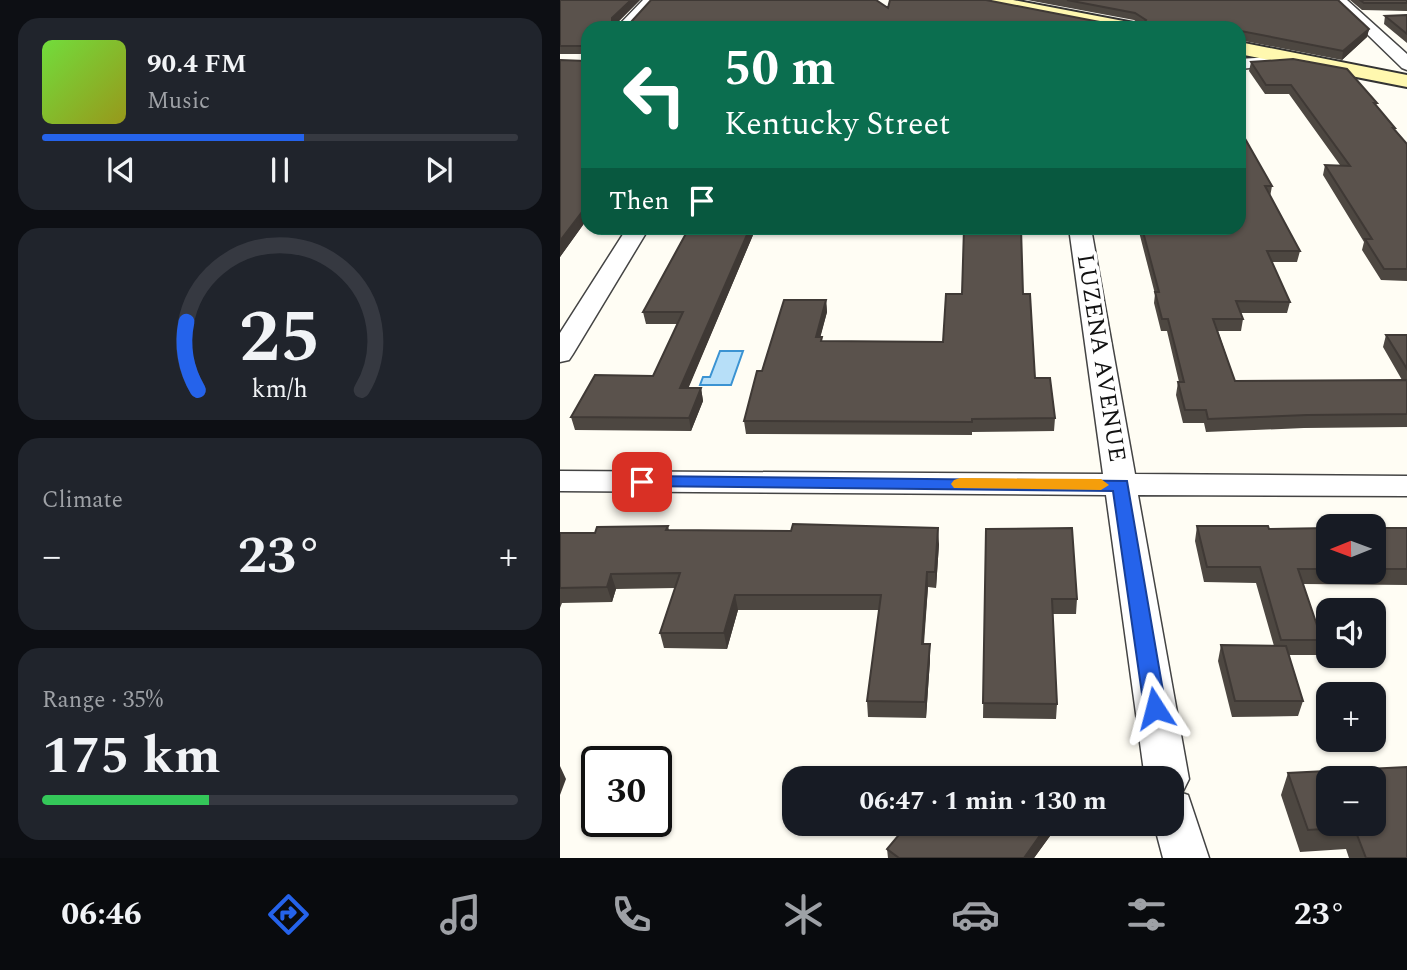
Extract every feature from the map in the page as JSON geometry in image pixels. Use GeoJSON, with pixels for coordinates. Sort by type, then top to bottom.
{"type":"FeatureCollection","features":[{"type":"Feature","properties":{"kind":"main road"},"geometry":{"type":"LineString","coordinates":[[986,0],[1097,21]]}},
{"type":"Feature","properties":{"kind":"main road"},"geometry":{"type":"LineString","coordinates":[[1246,49],[1407,80]]}},
{"type":"Feature","properties":{"kind":"street"},"geometry":{"type":"LineString","coordinates":[[630,21],[650,0]]}},
{"type":"Feature","properties":{"kind":"street"},"geometry":{"type":"LineString","coordinates":[[1339,0],[1407,65]]}},
{"type":"Feature","properties":{"kind":"street"},"geometry":{"type":"LineString","coordinates":[[1358,17],[1379,17]]}},
{"type":"Feature","properties":{"kind":"street"},"geometry":{"type":"LineString","coordinates":[[1246,64],[1302,60]]}},
{"type":"Feature","properties":{"kind":"street"},"geometry":{"type":"LineString","coordinates":[[560,354],[634,235]]}},
{"type":"Feature","properties":{"kind":"street","name":"LUZENA AVENUE"},"geometry":{"type":"LineString","coordinates":[[1081,235],[1165,766]]}},
{"type":"Feature","properties":{"kind":"street"},"geometry":{"type":"LineString","coordinates":[[560,481],[1407,486]]}},
{"type":"Feature","properties":{"kind":"street"},"geometry":{"type":"LineString","coordinates":[[1180,836],[1186,858]]}},
{"type":"Feature","properties":{"kind":"water"},"geometry":{"type":"Polygon","coordinates":[[[720,351],[743,351],[731,385],[700,385],[703,377],[710,377],[720,351]]]}},
{"type":"Feature","properties":{"kind":"building"},"geometry":{"type":"Polygon","coordinates":[[[560,0],[631,0],[612,21],[581,21],[581,46],[560,46],[560,0]]]}},
{"type":"Feature","properties":{"kind":"building"},"geometry":{"type":"Polygon","coordinates":[[[651,0],[876,0],[888,8],[890,0],[986,0],[1095,21],[632,21],[651,0]]]}},
{"type":"Feature","properties":{"kind":"building"},"geometry":{"type":"Polygon","coordinates":[[[1067,0],[1338,0],[1369,29],[1343,51],[1246,32],[1246,21],[1145,21],[1135,13],[1067,0]]]}},
{"type":"Feature","properties":{"kind":"building"},"geometry":{"type":"Polygon","coordinates":[[[1360,0],[1407,0],[1407,3],[1364,3],[1360,0]]]}},
{"type":"Feature","properties":{"kind":"building"},"geometry":{"type":"Polygon","coordinates":[[[1407,15],[1407,34],[1385,16],[1407,15]]]}},
{"type":"Feature","properties":{"kind":"building"},"geometry":{"type":"Polygon","coordinates":[[[1293,59],[1347,69],[1377,103],[1374,103],[1407,144],[1407,269],[1384,269],[1365,239],[1372,239],[1325,165],[1350,166],[1291,85],[1266,85],[1251,62],[1293,59]]]}},
{"type":"Feature","properties":{"kind":"building"},"geometry":{"type":"Polygon","coordinates":[[[560,60],[581,61],[581,213],[560,241],[560,60]]]}},
{"type":"Feature","properties":{"kind":"building"},"geometry":{"type":"Polygon","coordinates":[[[1246,140],[1272,186],[1265,186],[1300,251],[1267,251],[1290,302],[1236,301],[1243,319],[1213,319],[1235,381],[1407,380],[1407,414],[1208,419],[1206,410],[1185,410],[1178,382],[1184,382],[1168,319],[1162,319],[1155,292],[1159,292],[1144,235],[1246,235],[1246,140]]]}},
{"type":"Feature","properties":{"kind":"building"},"geometry":{"type":"Polygon","coordinates":[[[685,235],[747,235],[680,388],[701,388],[689,418],[571,417],[595,375],[653,376],[683,312],[643,312],[685,235]]]}},
{"type":"Feature","properties":{"kind":"building"},"geometry":{"type":"Polygon","coordinates":[[[964,235],[1021,235],[1023,294],[1030,294],[1035,378],[1050,378],[1055,418],[972,419],[972,422],[744,421],[757,371],[762,371],[784,300],[826,300],[816,337],[822,337],[821,341],[943,342],[946,294],[962,294],[964,235]]]}},
{"type":"Feature","properties":{"kind":"building"},"geometry":{"type":"Polygon","coordinates":[[[1386,335],[1407,335],[1407,369],[1386,335]]]}},
{"type":"Feature","properties":{"kind":"building"},"geometry":{"type":"Polygon","coordinates":[[[793,524],[938,528],[935,572],[927,572],[922,644],[930,644],[925,702],[867,701],[881,595],[735,595],[724,633],[660,633],[680,573],[611,574],[607,587],[560,588],[560,533],[595,533],[597,527],[668,526],[666,530],[791,531],[793,524]]]}},
{"type":"Feature","properties":{"kind":"building"},"geometry":{"type":"Polygon","coordinates":[[[1197,526],[1316,528],[1316,569],[1298,569],[1316,622],[1316,640],[1281,640],[1260,567],[1207,567],[1197,526]]]}},
{"type":"Feature","properties":{"kind":"building"},"geometry":{"type":"Polygon","coordinates":[[[1072,528],[1077,599],[1052,599],[1057,704],[983,703],[986,529],[1072,528]]]}},
{"type":"Feature","properties":{"kind":"building"},"geometry":{"type":"Polygon","coordinates":[[[1386,528],[1407,528],[1407,569],[1386,569],[1386,528]]]}},
{"type":"Feature","properties":{"kind":"building"},"geometry":{"type":"Polygon","coordinates":[[[1221,645],[1286,646],[1303,701],[1235,701],[1221,645]]]}},
{"type":"Feature","properties":{"kind":"building"},"geometry":{"type":"Polygon","coordinates":[[[1407,767],[1407,858],[1366,858],[1357,836],[1386,836],[1386,768],[1407,767]]]}},
{"type":"Feature","properties":{"kind":"building"},"geometry":{"type":"Polygon","coordinates":[[[1316,772],[1316,829],[1308,830],[1288,773],[1316,772]]]}},
{"type":"Feature","properties":{"kind":"building"},"geometry":{"type":"Polygon","coordinates":[[[898,836],[1040,836],[1024,858],[899,858],[887,849],[898,836]]]}},
{"type":"Feature","properties":{"kind":"slow traffic"},"geometry":{"type":"LineString","coordinates":[[960,484],[1101,485]]}},
{"type":"Feature","properties":{"kind":"route"},"geometry":{"type":"LineString","coordinates":[[642,482],[1121,485],[1155,708]]}}]}
